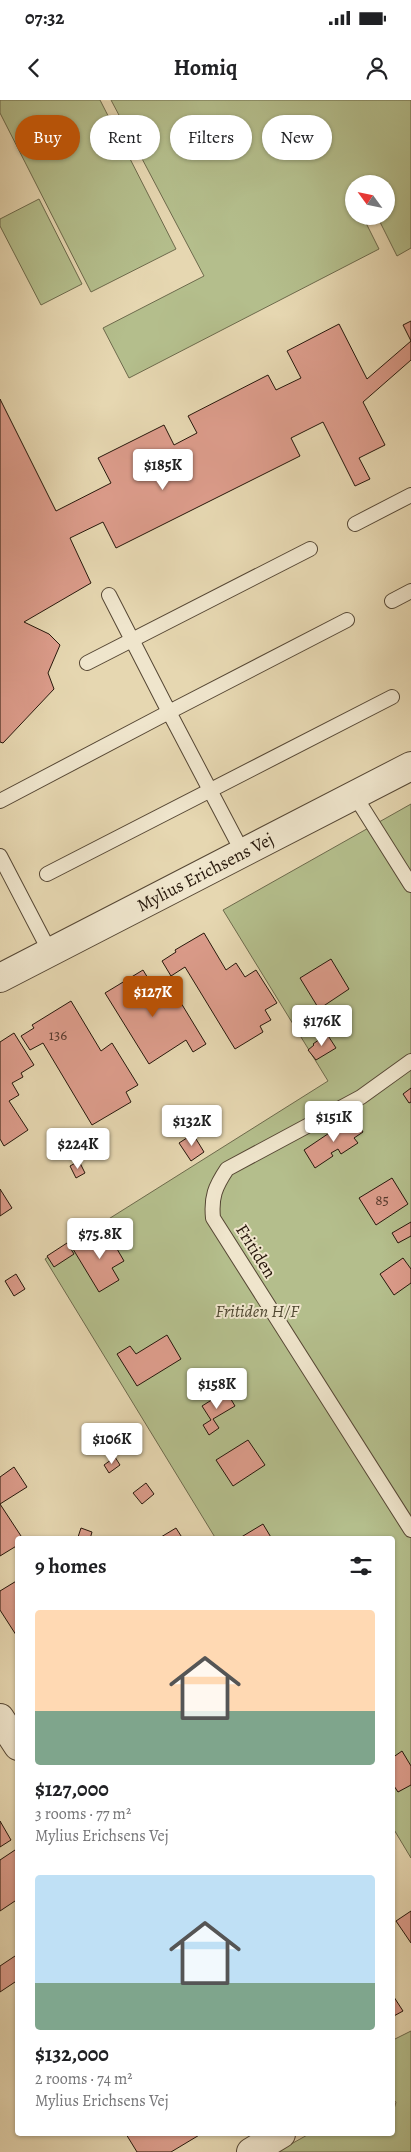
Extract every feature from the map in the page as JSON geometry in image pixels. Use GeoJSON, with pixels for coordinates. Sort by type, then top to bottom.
{"type":"FeatureCollection","features":[{"type":"Feature","properties":{"kind":"street","name":"Mylius Erichsens Vej"},"geometry":{"type":"LineString","coordinates":[[0,978],[411,766]]}},
{"type":"Feature","properties":{"kind":"street"},"geometry":{"type":"LineString","coordinates":[[0,1718],[15,1741]]}},
{"type":"Feature","properties":{"kind":"lane"},"geometry":{"type":"LineString","coordinates":[[355,524],[411,495]]}},
{"type":"Feature","properties":{"kind":"lane"},"geometry":{"type":"LineString","coordinates":[[87,663],[310,549]]}},
{"type":"Feature","properties":{"kind":"lane"},"geometry":{"type":"LineString","coordinates":[[392,602],[411,592]]}},
{"type":"Feature","properties":{"kind":"lane"},"geometry":{"type":"LineString","coordinates":[[109,595],[243,853]]}},
{"type":"Feature","properties":{"kind":"lane"},"geometry":{"type":"LineString","coordinates":[[0,800],[347,620]]}},
{"type":"Feature","properties":{"kind":"lane"},"geometry":{"type":"LineString","coordinates":[[47,874],[392,697]]}},
{"type":"Feature","properties":{"kind":"lane"},"geometry":{"type":"LineString","coordinates":[[355,796],[411,885]]}},
{"type":"Feature","properties":{"kind":"lane"},"geometry":{"type":"LineString","coordinates":[[0,856],[3,871],[50,952]]}},
{"type":"Feature","properties":{"kind":"lane","name":"Fritiden"},"geometry":{"type":"LineString","coordinates":[[411,1061],[361,1097],[227,1169],[217,1183],[212,1201],[213,1218],[411,1530]]}},
{"type":"Feature","properties":{"kind":"green space"},"geometry":{"type":"Polygon","coordinates":[[[0,100],[100,100],[108,115],[90,115],[90,160],[131,160],[176,249],[91,292],[24,160],[80,160],[80,115],[15,115],[15,143],[0,113],[0,100]]]}},
{"type":"Feature","properties":{"kind":"green space"},"geometry":{"type":"Polygon","coordinates":[[[111,100],[411,100],[411,248],[397,256],[382,225],[395,225],[395,175],[345,175],[345,225],[367,225],[379,249],[129,378],[103,328],[204,276],[143,160],[160,160],[160,115],[119,115],[111,100]]]}},
{"type":"Feature","properties":{"kind":"green space"},"geometry":{"type":"Polygon","coordinates":[[[39,199],[82,284],[41,305],[0,226],[0,219],[39,199]]]}},
{"type":"Feature","properties":{"kind":"green space","name":"Fritiden H/F"},"geometry":{"type":"Polygon","coordinates":[[[411,804],[411,1858],[395,1831],[395,1536],[214,1536],[45,1259],[328,1081],[223,910],[411,804]]]}},
{"type":"Feature","properties":{"kind":"green space"},"geometry":{"type":"Polygon","coordinates":[[[411,2031],[411,2152],[277,2152],[305,2136],[395,2136],[395,2039],[411,2031]]]}},
{"type":"Feature","properties":{"kind":"building"},"geometry":{"type":"Polygon","coordinates":[[[411,321],[411,341],[403,325],[411,321]]]}},
{"type":"Feature","properties":{"kind":"building"},"geometry":{"type":"Polygon","coordinates":[[[339,324],[367,379],[411,341],[411,360],[363,402],[385,445],[359,458],[370,479],[355,486],[323,422],[291,438],[300,456],[116,548],[103,522],[70,538],[91,583],[24,622],[49,634],[60,645],[48,673],[54,689],[3,743],[0,742],[0,399],[56,511],[111,483],[98,458],[164,425],[174,445],[197,433],[188,416],[268,375],[276,390],[301,378],[287,351],[339,324]]]}},
{"type":"Feature","properties":{"kind":"building"},"geometry":{"type":"Polygon","coordinates":[[[204,933],[226,970],[236,963],[245,977],[256,970],[277,1003],[265,1010],[271,1020],[260,1026],[263,1032],[235,1049],[185,967],[171,976],[162,961],[176,952],[175,950],[204,933]]]}},
{"type":"Feature","properties":{"kind":"building"},"geometry":{"type":"Polygon","coordinates":[[[331,959],[349,989],[319,1009],[300,978],[331,959]]]}},
{"type":"Feature","properties":{"kind":"building"},"geometry":{"type":"Polygon","coordinates":[[[143,970],[165,1006],[178,998],[206,1044],[193,1052],[186,1040],[149,1064],[105,993],[143,970]]]}},
{"type":"Feature","properties":{"kind":"building"},"geometry":{"type":"Polygon","coordinates":[[[71,1001],[101,1051],[112,1043],[138,1085],[126,1092],[131,1102],[92,1125],[43,1043],[30,1050],[21,1036],[34,1028],[32,1025],[71,1001]]]}},
{"type":"Feature","properties":{"kind":"building"},"geometry":{"type":"Polygon","coordinates":[[[14,1033],[34,1065],[21,1073],[23,1077],[12,1083],[19,1095],[9,1101],[28,1130],[4,1146],[0,1139],[0,1042],[14,1033]]]}},
{"type":"Feature","properties":{"kind":"building"},"geometry":{"type":"Polygon","coordinates":[[[327,1034],[336,1048],[316,1060],[308,1050],[327,1034]]]}},
{"type":"Feature","properties":{"kind":"building"},"geometry":{"type":"Polygon","coordinates":[[[411,1088],[411,1102],[409,1103],[403,1094],[411,1088]]]}},
{"type":"Feature","properties":{"kind":"building"},"geometry":{"type":"Polygon","coordinates":[[[353,1117],[363,1132],[354,1138],[358,1143],[341,1154],[338,1149],[331,1153],[333,1156],[315,1168],[304,1150],[353,1117]]]}},
{"type":"Feature","properties":{"kind":"building"},"geometry":{"type":"Polygon","coordinates":[[[193,1134],[204,1152],[191,1161],[179,1143],[193,1134]]]}},
{"type":"Feature","properties":{"kind":"building"},"geometry":{"type":"Polygon","coordinates":[[[79,1161],[85,1173],[76,1178],[70,1166],[79,1161]]]}},
{"type":"Feature","properties":{"kind":"building"},"geometry":{"type":"Polygon","coordinates":[[[392,1178],[408,1204],[376,1225],[359,1198],[392,1178]]]}},
{"type":"Feature","properties":{"kind":"building"},"geometry":{"type":"Polygon","coordinates":[[[0,1189],[12,1208],[0,1216],[0,1189]]]}},
{"type":"Feature","properties":{"kind":"building"},"geometry":{"type":"Polygon","coordinates":[[[411,1222],[411,1236],[398,1243],[392,1233],[411,1222]]]}},
{"type":"Feature","properties":{"kind":"building"},"geometry":{"type":"Polygon","coordinates":[[[106,1230],[124,1261],[112,1268],[119,1280],[99,1292],[73,1249],[106,1230]]]}},
{"type":"Feature","properties":{"kind":"building"},"geometry":{"type":"Polygon","coordinates":[[[67,1243],[74,1254],[54,1267],[47,1256],[67,1243]]]}},
{"type":"Feature","properties":{"kind":"building"},"geometry":{"type":"Polygon","coordinates":[[[403,1258],[411,1269],[411,1283],[394,1295],[380,1274],[403,1258]]]}},
{"type":"Feature","properties":{"kind":"building"},"geometry":{"type":"Polygon","coordinates":[[[16,1274],[25,1289],[14,1296],[5,1281],[16,1274]]]}},
{"type":"Feature","properties":{"kind":"building"},"geometry":{"type":"Polygon","coordinates":[[[167,1335],[181,1359],[137,1386],[117,1354],[130,1346],[136,1354],[167,1335]]]}},
{"type":"Feature","properties":{"kind":"building"},"geometry":{"type":"Polygon","coordinates":[[[226,1391],[235,1406],[213,1419],[219,1428],[209,1435],[203,1425],[211,1420],[202,1406],[226,1391]]]}},
{"type":"Feature","properties":{"kind":"building"},"geometry":{"type":"Polygon","coordinates":[[[248,1440],[265,1465],[233,1486],[216,1460],[248,1440]]]}},
{"type":"Feature","properties":{"kind":"building"},"geometry":{"type":"Polygon","coordinates":[[[115,1457],[120,1465],[109,1473],[104,1465],[115,1457]]]}},
{"type":"Feature","properties":{"kind":"building"},"geometry":{"type":"Polygon","coordinates":[[[14,1467],[27,1487],[0,1504],[0,1477],[14,1467]]]}},
{"type":"Feature","properties":{"kind":"building"},"geometry":{"type":"Polygon","coordinates":[[[146,1483],[154,1494],[142,1504],[133,1493],[146,1483]]]}},
{"type":"Feature","properties":{"kind":"building"},"geometry":{"type":"Polygon","coordinates":[[[0,1504],[21,1536],[15,1536],[15,1547],[0,1556],[0,1504]]]}},
{"type":"Feature","properties":{"kind":"building"},"geometry":{"type":"Polygon","coordinates":[[[263,1524],[270,1536],[243,1536],[263,1524]]]}},
{"type":"Feature","properties":{"kind":"building"},"geometry":{"type":"Polygon","coordinates":[[[81,1528],[92,1532],[91,1536],[78,1536],[81,1528]]]}},
{"type":"Feature","properties":{"kind":"building"},"geometry":{"type":"Polygon","coordinates":[[[176,1528],[181,1536],[163,1536],[176,1528]]]}},
{"type":"Feature","properties":{"kind":"building"},"geometry":{"type":"Polygon","coordinates":[[[15,1582],[15,1633],[0,1610],[0,1591],[15,1582]]]}},
{"type":"Feature","properties":{"kind":"building"},"geometry":{"type":"Polygon","coordinates":[[[402,1751],[411,1766],[411,1785],[398,1792],[395,1788],[395,1756],[402,1751]]]}},
{"type":"Feature","properties":{"kind":"building"},"geometry":{"type":"Polygon","coordinates":[[[0,1821],[11,1840],[0,1847],[0,1821]]]}},
{"type":"Feature","properties":{"kind":"building"},"geometry":{"type":"Polygon","coordinates":[[[15,1850],[15,1901],[0,1911],[0,1860],[15,1850]]]}},
{"type":"Feature","properties":{"kind":"building"},"geometry":{"type":"Polygon","coordinates":[[[411,1911],[411,1943],[396,1921],[411,1911]]]}},
{"type":"Feature","properties":{"kind":"building"},"geometry":{"type":"Polygon","coordinates":[[[15,1956],[15,1982],[0,1992],[0,1966],[15,1956]]]}},
{"type":"Feature","properties":{"kind":"building"},"geometry":{"type":"Polygon","coordinates":[[[395,1999],[403,2011],[395,2015],[395,1999]]]}},
{"type":"Feature","properties":{"kind":"building"},"geometry":{"type":"Polygon","coordinates":[[[127,2136],[198,2136],[171,2152],[137,2152],[127,2136]]]}}]}
